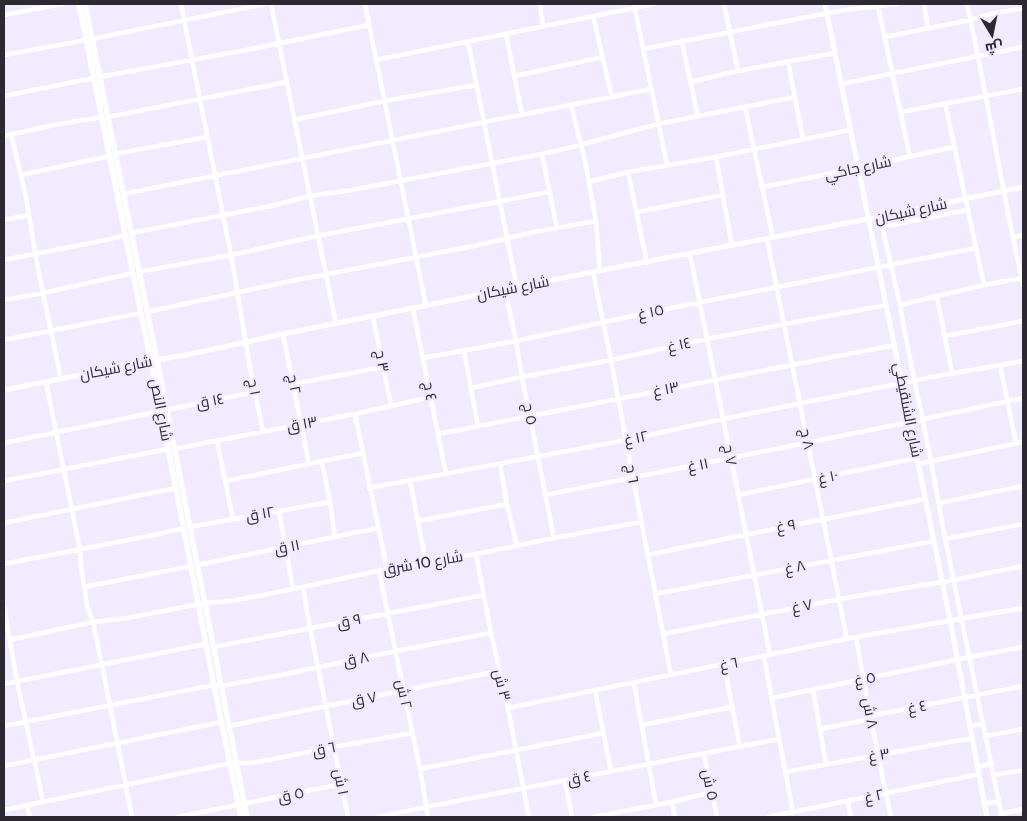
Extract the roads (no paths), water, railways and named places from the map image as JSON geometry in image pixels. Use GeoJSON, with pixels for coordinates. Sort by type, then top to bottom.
{"type":"FeatureCollection","features":[{"type":"Feature","properties":{"kind":"main road","name":"شارع النص"},"geometry":{"type":"LineString","coordinates":[[79,4],[89,39]]}},
{"type":"Feature","properties":{"kind":"main road","name":"شارع النص"},"geometry":{"type":"LineString","coordinates":[[85,4],[96,77],[202,604],[213,647],[222,722],[234,763]]}},
{"type":"Feature","properties":{"kind":"main road","name":"شارع النص"},"geometry":{"type":"LineString","coordinates":[[113,155],[123,194],[128,234]]}},
{"type":"Feature","properties":{"kind":"main road","name":"شارع النص"},"geometry":{"type":"LineString","coordinates":[[171,448],[176,488],[187,527]]}},
{"type":"Feature","properties":{"kind":"main road","name":"شارع النص"},"geometry":{"type":"LineString","coordinates":[[202,604],[206,644],[229,726],[241,804],[241,817]]}},
{"type":"Feature","properties":{"kind":"main road","name":"شارع النص"},"geometry":{"type":"LineString","coordinates":[[241,804],[246,817]]}},
{"type":"Feature","properties":{"kind":"street"},"geometry":{"type":"LineString","coordinates":[[4,16],[63,4]]}},
{"type":"Feature","properties":{"kind":"street","name":"١ ج"},"geometry":{"type":"LineString","coordinates":[[181,4],[231,255],[262,432]]}},
{"type":"Feature","properties":{"kind":"street"},"geometry":{"type":"LineString","coordinates":[[4,55],[265,4]]}},
{"type":"Feature","properties":{"kind":"street"},"geometry":{"type":"LineString","coordinates":[[270,4],[336,324]]}},
{"type":"Feature","properties":{"kind":"street"},"geometry":{"type":"LineString","coordinates":[[365,4],[426,306]]}},
{"type":"Feature","properties":{"kind":"street"},"geometry":{"type":"LineString","coordinates":[[540,4],[543,26]]}},
{"type":"Feature","properties":{"kind":"street"},"geometry":{"type":"LineString","coordinates":[[376,60],[634,6],[654,4]]}},
{"type":"Feature","properties":{"kind":"street"},"geometry":{"type":"LineString","coordinates":[[724,4],[738,71]]}},
{"type":"Feature","properties":{"kind":"street","name":"شارع الشنقيطي"},"geometry":{"type":"LineString","coordinates":[[825,4],[950,620],[987,817]]}},
{"type":"Feature","properties":{"kind":"street"},"geometry":{"type":"LineString","coordinates":[[643,49],[827,13],[897,4]]}},
{"type":"Feature","properties":{"kind":"street"},"geometry":{"type":"LineString","coordinates":[[924,4],[928,29]]}},
{"type":"Feature","properties":{"kind":"street"},"geometry":{"type":"LineString","coordinates":[[967,4],[1023,285]]}},
{"type":"Feature","properties":{"kind":"street"},"geometry":{"type":"LineString","coordinates":[[1011,4],[1013,10]]}},
{"type":"Feature","properties":{"kind":"street"},"geometry":{"type":"LineString","coordinates":[[634,6],[667,164]]}},
{"type":"Feature","properties":{"kind":"street"},"geometry":{"type":"LineString","coordinates":[[878,6],[910,157]]}},
{"type":"Feature","properties":{"kind":"street"},"geometry":{"type":"LineString","coordinates":[[885,37],[1023,8]]}},
{"type":"Feature","properties":{"kind":"street"},"geometry":{"type":"LineString","coordinates":[[593,16],[612,97]]}},
{"type":"Feature","properties":{"kind":"street"},"geometry":{"type":"LineString","coordinates":[[4,96],[369,25]]}},
{"type":"Feature","properties":{"kind":"street"},"geometry":{"type":"LineString","coordinates":[[506,34],[522,115]]}},
{"type":"Feature","properties":{"kind":"street"},"geometry":{"type":"LineString","coordinates":[[468,42],[517,288]]}},
{"type":"Feature","properties":{"kind":"street"},"geometry":{"type":"LineString","coordinates":[[682,42],[698,117]]}},
{"type":"Feature","properties":{"kind":"street"},"geometry":{"type":"LineString","coordinates":[[841,84],[1023,47]]}},
{"type":"Feature","properties":{"kind":"street"},"geometry":{"type":"LineString","coordinates":[[690,82],[835,52]]}},
{"type":"Feature","properties":{"kind":"street"},"geometry":{"type":"LineString","coordinates":[[515,76],[603,58]]}},
{"type":"Feature","properties":{"kind":"street"},"geometry":{"type":"LineString","coordinates":[[788,62],[803,140]]}},
{"type":"Feature","properties":{"kind":"street"},"geometry":{"type":"LineString","coordinates":[[4,136],[287,82]]}},
{"type":"Feature","properties":{"kind":"street"},"geometry":{"type":"LineString","coordinates":[[294,120],[476,84]]}},
{"type":"Feature","properties":{"kind":"street"},"geometry":{"type":"LineString","coordinates":[[123,194],[651,89]]}},
{"type":"Feature","properties":{"kind":"street"},"geometry":{"type":"LineString","coordinates":[[901,112],[1023,89]]}},
{"type":"Feature","properties":{"kind":"street"},"geometry":{"type":"LineString","coordinates":[[4,260],[111,239],[222,214],[270,206],[310,196],[542,154],[658,124],[795,97]]}},
{"type":"Feature","properties":{"kind":"street"},"geometry":{"type":"LineString","coordinates":[[945,103],[984,285]]}},
{"type":"Feature","properties":{"kind":"street"},"geometry":{"type":"LineString","coordinates":[[571,105],[585,161],[596,221],[600,271]]}},
{"type":"Feature","properties":{"kind":"street"},"geometry":{"type":"LineString","coordinates":[[745,107],[773,238]]}},
{"type":"Feature","properties":{"kind":"street"},"geometry":{"type":"LineString","coordinates":[[588,182],[667,164],[716,157],[850,130]]}},
{"type":"Feature","properties":{"kind":"street"},"geometry":{"type":"LineString","coordinates":[[12,134],[61,379]]}},
{"type":"Feature","properties":{"kind":"street"},"geometry":{"type":"LineString","coordinates":[[21,174],[207,137]]}},
{"type":"Feature","properties":{"kind":"street","name":"شارع جاكي"},"geometry":{"type":"LineString","coordinates":[[763,187],[954,147]]}},
{"type":"Feature","properties":{"kind":"street"},"geometry":{"type":"LineString","coordinates":[[542,154],[557,228]]}},
{"type":"Feature","properties":{"kind":"street"},"geometry":{"type":"LineString","coordinates":[[716,157],[732,246]]}},
{"type":"Feature","properties":{"kind":"street"},"geometry":{"type":"LineString","coordinates":[[628,172],[647,263]]}},
{"type":"Feature","properties":{"kind":"street","name":"شارع شيكان"},"geometry":{"type":"LineString","coordinates":[[4,390],[1023,188]]}},
{"type":"Feature","properties":{"kind":"street"},"geometry":{"type":"LineString","coordinates":[[4,300],[317,236],[549,192]]}},
{"type":"Feature","properties":{"kind":"street"},"geometry":{"type":"LineString","coordinates":[[637,212],[723,195]]}},
{"type":"Feature","properties":{"kind":"street"},"geometry":{"type":"LineString","coordinates":[[882,227],[967,210]]}},
{"type":"Feature","properties":{"kind":"street"},"geometry":{"type":"LineString","coordinates":[[4,220],[29,215]]}},
{"type":"Feature","properties":{"kind":"street"},"geometry":{"type":"LineString","coordinates":[[880,217],[900,305],[945,539],[1002,816],[1023,809]]}},
{"type":"Feature","properties":{"kind":"street"},"geometry":{"type":"LineString","coordinates":[[4,340],[596,221]]}},
{"type":"Feature","properties":{"kind":"street"},"geometry":{"type":"LineString","coordinates":[[1014,237],[1023,235]]}},
{"type":"Feature","properties":{"kind":"street","name":"٨ ج"},"geometry":{"type":"LineString","coordinates":[[767,239],[848,639]]}},
{"type":"Feature","properties":{"kind":"street","name":"١٥ غ"},"geometry":{"type":"LineString","coordinates":[[423,358],[976,248]]}},
{"type":"Feature","properties":{"kind":"street","name":"٧ ج"},"geometry":{"type":"LineString","coordinates":[[690,254],[770,655]]}},
{"type":"Feature","properties":{"kind":"street","name":"٦ ج"},"geometry":{"type":"LineString","coordinates":[[593,272],[671,675]]}},
{"type":"Feature","properties":{"kind":"street"},"geometry":{"type":"LineString","coordinates":[[900,305],[984,285],[1023,278]]}},
{"type":"Feature","properties":{"kind":"street","name":"٥ ج"},"geometry":{"type":"LineString","coordinates":[[505,290],[554,538]]}},
{"type":"Feature","properties":{"kind":"street"},"geometry":{"type":"LineString","coordinates":[[937,297],[952,373]]}},
{"type":"Feature","properties":{"kind":"street","name":"١٤ غ"},"geometry":{"type":"LineString","coordinates":[[471,388],[707,339],[886,305]]}},
{"type":"Feature","properties":{"kind":"street","name":"٤ ج"},"geometry":{"type":"LineString","coordinates":[[413,309],[446,474]]}},
{"type":"Feature","properties":{"kind":"street","name":"٣ ج"},"geometry":{"type":"LineString","coordinates":[[373,317],[391,405]]}},
{"type":"Feature","properties":{"kind":"street"},"geometry":{"type":"LineString","coordinates":[[945,336],[1023,321]]}},
{"type":"Feature","properties":{"kind":"street","name":"٢ ج"},"geometry":{"type":"LineString","coordinates":[[283,334],[309,464]]}},
{"type":"Feature","properties":{"kind":"street","name":"١٣ غ"},"geometry":{"type":"LineString","coordinates":[[438,434],[895,345]]}},
{"type":"Feature","properties":{"kind":"street"},"geometry":{"type":"LineString","coordinates":[[464,351],[478,426]]}},
{"type":"Feature","properties":{"kind":"street","name":"١٢ غ"},"geometry":{"type":"LineString","coordinates":[[370,488],[626,440],[915,380],[1023,361]]}},
{"type":"Feature","properties":{"kind":"street"},"geometry":{"type":"LineString","coordinates":[[1000,365],[1016,443]]}},
{"type":"Feature","properties":{"kind":"street"},"geometry":{"type":"LineString","coordinates":[[294,384],[383,366]]}},
{"type":"Feature","properties":{"kind":"street"},"geometry":{"type":"LineString","coordinates":[[46,382],[80,550],[87,606],[102,665],[132,817]]}},
{"type":"Feature","properties":{"kind":"street","name":"١٤ ق"},"geometry":{"type":"LineString","coordinates":[[4,443],[255,392]]}},
{"type":"Feature","properties":{"kind":"street","name":"١٣ ق"},"geometry":{"type":"LineString","coordinates":[[4,481],[355,414],[431,397]]}},
{"type":"Feature","properties":{"kind":"street","name":"١١ غ"},"geometry":{"type":"LineString","coordinates":[[546,495],[1023,398]]}},
{"type":"Feature","properties":{"kind":"street"},"geometry":{"type":"LineString","coordinates":[[355,414],[387,569]]}},
{"type":"Feature","properties":{"kind":"street"},"geometry":{"type":"LineString","coordinates":[[217,441],[233,519]]}},
{"type":"Feature","properties":{"kind":"street","name":"١٠ غ"},"geometry":{"type":"LineString","coordinates":[[738,495],[1023,442]]}},
{"type":"Feature","properties":{"kind":"street"},"geometry":{"type":"LineString","coordinates":[[225,481],[363,453]]}},
{"type":"Feature","properties":{"kind":"street"},"geometry":{"type":"LineString","coordinates":[[322,462],[335,537]]}},
{"type":"Feature","properties":{"kind":"street"},"geometry":{"type":"LineString","coordinates":[[500,464],[517,546]]}},
{"type":"Feature","properties":{"kind":"street"},"geometry":{"type":"LineString","coordinates":[[410,480],[426,563]]}},
{"type":"Feature","properties":{"kind":"street"},"geometry":{"type":"LineString","coordinates":[[939,503],[1023,486]]}},
{"type":"Feature","properties":{"kind":"street"},"geometry":{"type":"LineString","coordinates":[[4,523],[176,488]]}},
{"type":"Feature","properties":{"kind":"street","name":"٩ غ"},"geometry":{"type":"LineString","coordinates":[[648,554],[925,499]]}},
{"type":"Feature","properties":{"kind":"street","name":"١٢ ق"},"geometry":{"type":"LineString","coordinates":[[4,564],[187,527],[330,502]]}},
{"type":"Feature","properties":{"kind":"street"},"geometry":{"type":"LineString","coordinates":[[418,521],[507,504]]}},
{"type":"Feature","properties":{"kind":"street"},"geometry":{"type":"LineString","coordinates":[[279,511],[293,589]]}},
{"type":"Feature","properties":{"kind":"street","name":"شارع 10 شرق"},"geometry":{"type":"LineString","coordinates":[[10,640],[92,622],[232,601],[387,569],[641,522]]}},
{"type":"Feature","properties":{"kind":"street"},"geometry":{"type":"LineString","coordinates":[[945,539],[1023,524]]}},
{"type":"Feature","properties":{"kind":"street","name":"١١ ق"},"geometry":{"type":"LineString","coordinates":[[84,587],[378,528]]}},
{"type":"Feature","properties":{"kind":"street"},"geometry":{"type":"LineString","coordinates":[[931,530],[943,528]]}},
{"type":"Feature","properties":{"kind":"street","name":"٨ غ"},"geometry":{"type":"LineString","coordinates":[[656,594],[934,541]]}},
{"type":"Feature","properties":{"kind":"street","name":"٣ ش"},"geometry":{"type":"LineString","coordinates":[[476,554],[529,817]]}},
{"type":"Feature","properties":{"kind":"street","name":"٧ غ"},"geometry":{"type":"LineString","coordinates":[[664,634],[840,599],[954,580],[1023,566]]}},
{"type":"Feature","properties":{"kind":"street","name":"٢ ش"},"geometry":{"type":"LineString","coordinates":[[379,571],[420,769],[428,817]]}},
{"type":"Feature","properties":{"kind":"street","name":"١ ش"},"geometry":{"type":"LineString","coordinates":[[303,587],[348,817]]}},
{"type":"Feature","properties":{"kind":"street","name":"٩ ق"},"geometry":{"type":"LineString","coordinates":[[213,647],[484,595]]}},
{"type":"Feature","properties":{"kind":"street"},"geometry":{"type":"LineString","coordinates":[[4,608],[17,681],[43,801]]}},
{"type":"Feature","properties":{"kind":"street","name":"٦ غ"},"geometry":{"type":"LineString","coordinates":[[508,708],[856,637],[1023,608]]}},
{"type":"Feature","properties":{"kind":"street","name":"٨ ق"},"geometry":{"type":"LineString","coordinates":[[4,726],[491,633]]}},
{"type":"Feature","properties":{"kind":"street","name":"٨ ش"},"geometry":{"type":"LineString","coordinates":[[856,637],[891,817]]}},
{"type":"Feature","properties":{"kind":"street"},"geometry":{"type":"LineString","coordinates":[[4,684],[206,644]]}},
{"type":"Feature","properties":{"kind":"street","name":"٥ غ"},"geometry":{"type":"LineString","coordinates":[[772,698],[1023,647]]}},
{"type":"Feature","properties":{"kind":"street"},"geometry":{"type":"LineString","coordinates":[[764,657],[793,812]]}},
{"type":"Feature","properties":{"kind":"street"},"geometry":{"type":"LineString","coordinates":[[724,665],[740,747]]}},
{"type":"Feature","properties":{"kind":"street","name":"٧ ق"},"geometry":{"type":"LineString","coordinates":[[229,726],[499,671]]}},
{"type":"Feature","properties":{"kind":"street"},"geometry":{"type":"LineString","coordinates":[[634,683],[656,804]]}},
{"type":"Feature","properties":{"kind":"street","name":"٤ غ"},"geometry":{"type":"LineString","coordinates":[[820,729],[1023,686]]}},
{"type":"Feature","properties":{"kind":"street"},"geometry":{"type":"LineString","coordinates":[[595,690],[611,771]]}},
{"type":"Feature","properties":{"kind":"street"},"geometry":{"type":"LineString","coordinates":[[813,690],[826,764]]}},
{"type":"Feature","properties":{"kind":"street"},"geometry":{"type":"LineString","coordinates":[[642,725],[732,707]]}},
{"type":"Feature","properties":{"kind":"street"},"geometry":{"type":"LineString","coordinates":[[4,766],[222,722]]}},
{"type":"Feature","properties":{"kind":"street"},"geometry":{"type":"LineString","coordinates":[[970,726],[983,724]]}},
{"type":"Feature","properties":{"kind":"street"},"geometry":{"type":"LineString","coordinates":[[986,736],[1023,729]]}},
{"type":"Feature","properties":{"kind":"street","name":"٦ ق"},"geometry":{"type":"LineString","coordinates":[[4,810],[234,763],[258,762],[334,746],[412,733]]}},
{"type":"Feature","properties":{"kind":"street"},"geometry":{"type":"LineString","coordinates":[[420,769],[604,733]]}},
{"type":"Feature","properties":{"kind":"street","name":"٣ غ"},"geometry":{"type":"LineString","coordinates":[[785,772],[972,738]]}},
{"type":"Feature","properties":{"kind":"street","name":"٤ ق"},"geometry":{"type":"LineString","coordinates":[[379,817],[779,739]]}},
{"type":"Feature","properties":{"kind":"street","name":"٥ ش"},"geometry":{"type":"LineString","coordinates":[[704,754],[716,817]]}},
{"type":"Feature","properties":{"kind":"street"},"geometry":{"type":"LineString","coordinates":[[978,766],[992,763]]}},
{"type":"Feature","properties":{"kind":"street"},"geometry":{"type":"LineString","coordinates":[[994,775],[1023,770]]}},
{"type":"Feature","properties":{"kind":"street","name":"٢ غ"},"geometry":{"type":"LineString","coordinates":[[768,817],[980,774]]}},
{"type":"Feature","properties":{"kind":"street"},"geometry":{"type":"LineString","coordinates":[[565,781],[572,817]]}},
{"type":"Feature","properties":{"kind":"street","name":"٥ ق"},"geometry":{"type":"LineString","coordinates":[[177,817],[342,784]]}},
{"type":"Feature","properties":{"kind":"street"},"geometry":{"type":"LineString","coordinates":[[593,817],[672,802],[712,792]]}},
{"type":"Feature","properties":{"kind":"street"},"geometry":{"type":"LineString","coordinates":[[985,804],[999,801]]}},
{"type":"Feature","properties":{"kind":"street"},"geometry":{"type":"LineString","coordinates":[[672,802],[675,817]]}},
{"type":"Feature","properties":{"kind":"street"},"geometry":{"type":"LineString","coordinates":[[848,802],[852,817]]}},
{"type":"Feature","properties":{"kind":"street"},"geometry":{"type":"LineString","coordinates":[[27,804],[30,817]]}}]}
